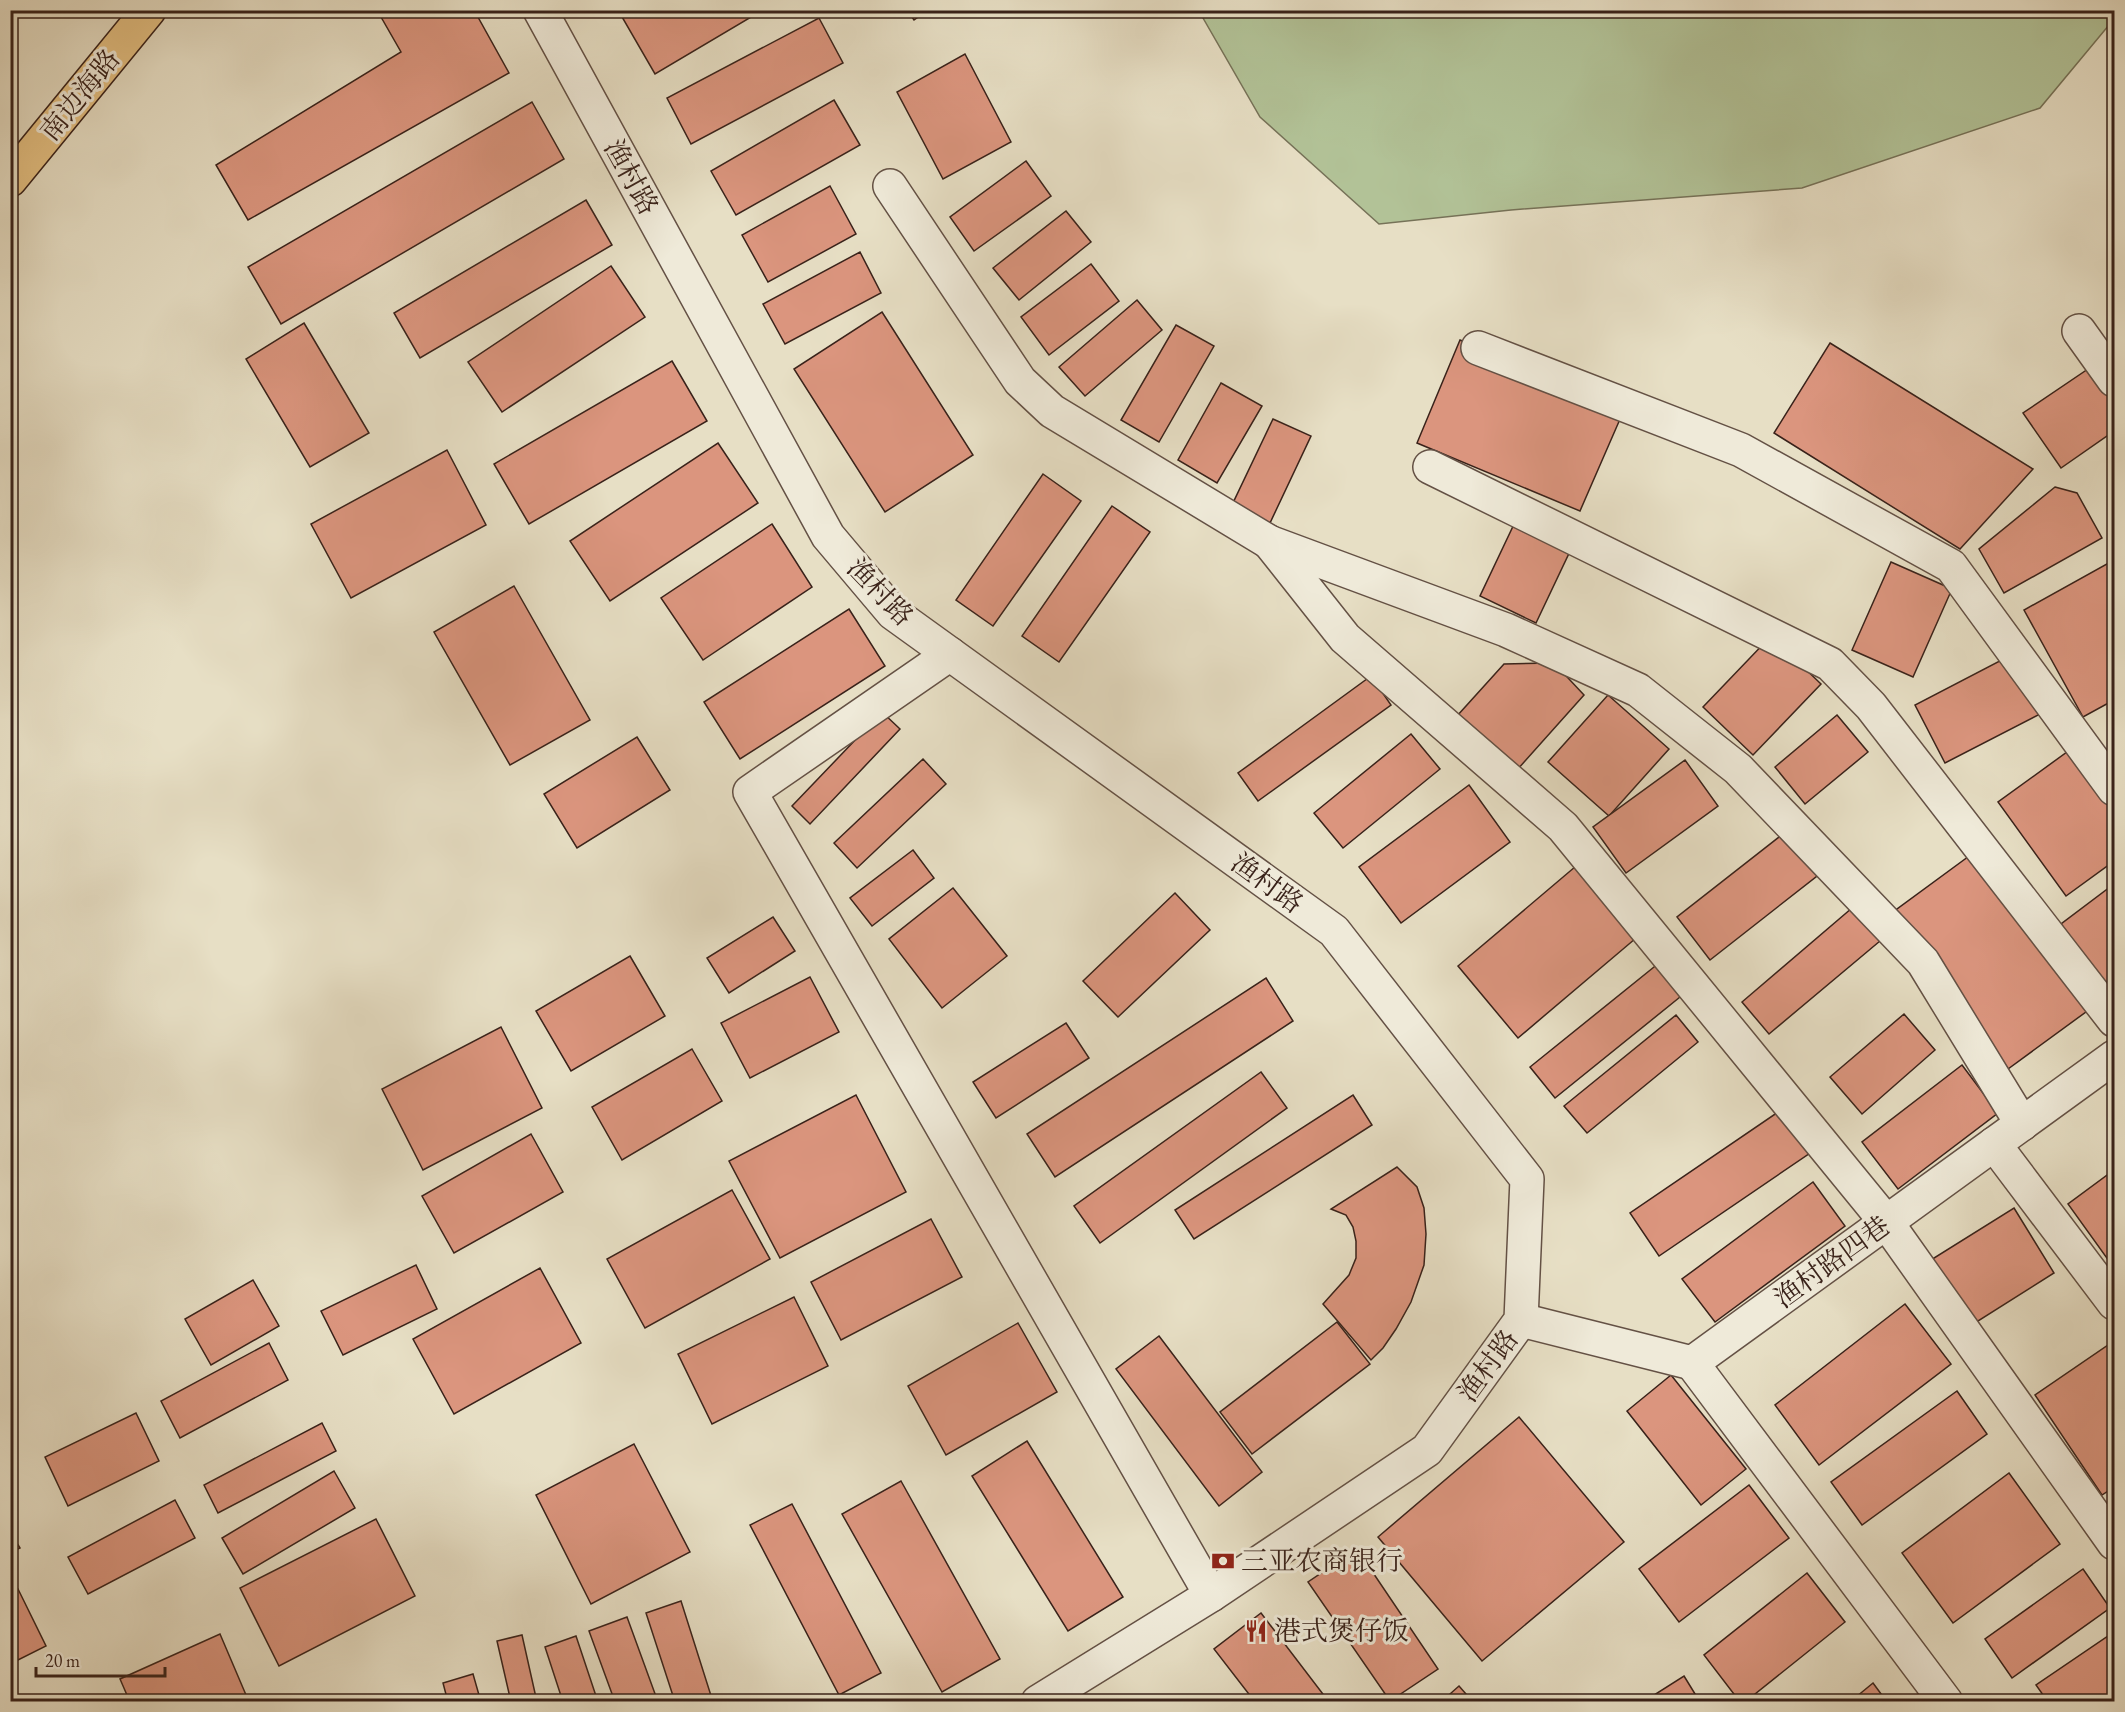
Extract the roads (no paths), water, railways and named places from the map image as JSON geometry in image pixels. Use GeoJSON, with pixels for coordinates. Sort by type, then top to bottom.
{"type":"FeatureCollection","features":[{"type":"Feature","properties":{"kind":"main road","name":"南边海路"},"geometry":{"type":"LineString","coordinates":[[10,180],[149,10]]}},
{"type":"Feature","properties":{"kind":"street","name":"渔村路"},"geometry":{"type":"LineString","coordinates":[[540,10],[828,536],[893,613],[1334,931],[1527,1179],[1521,1320],[1427,1450],[1212,1595],[1038,1701]]}},
{"type":"Feature","properties":{"kind":"street"},"geometry":{"type":"LineString","coordinates":[[890,186],[1020,381],[1052,411],[1269,542],[1506,630],[1638,690],[1738,769],[1923,962],[2022,1124]]}},
{"type":"Feature","properties":{"kind":"street"},"geometry":{"type":"LineString","coordinates":[[2079,331],[2115,380]]}},
{"type":"Feature","properties":{"kind":"street"},"geometry":{"type":"LineString","coordinates":[[1478,348],[1741,450],[1951,566],[2115,789]]}},
{"type":"Feature","properties":{"kind":"street"},"geometry":{"type":"LineString","coordinates":[[1430,467],[1830,664],[1871,706],[2115,1020]]}},
{"type":"Feature","properties":{"kind":"street"},"geometry":{"type":"LineString","coordinates":[[1269,542],[1345,638],[1563,827],[1887,1223],[2115,1543]]}},
{"type":"Feature","properties":{"kind":"street"},"geometry":{"type":"LineString","coordinates":[[950,654],[750,792],[1212,1595]]}},
{"type":"Feature","properties":{"kind":"street","name":"渔村路四巷"},"geometry":{"type":"LineString","coordinates":[[1692,1363],[2115,1057]]}},
{"type":"Feature","properties":{"kind":"street"},"geometry":{"type":"LineString","coordinates":[[1994,1144],[2115,1303]]}},
{"type":"Feature","properties":{"kind":"street"},"geometry":{"type":"LineString","coordinates":[[1521,1320],[1692,1363],[1946,1701]]}},
{"type":"Feature","properties":{"kind":"place","name":"三亚农商银行"},"geometry":{"type":"Point","coordinates":[1223,1561]}},
{"type":"Feature","properties":{"kind":"place","name":"港式煲仔饭"},"geometry":{"type":"Point","coordinates":[1256,1631]}}]}
